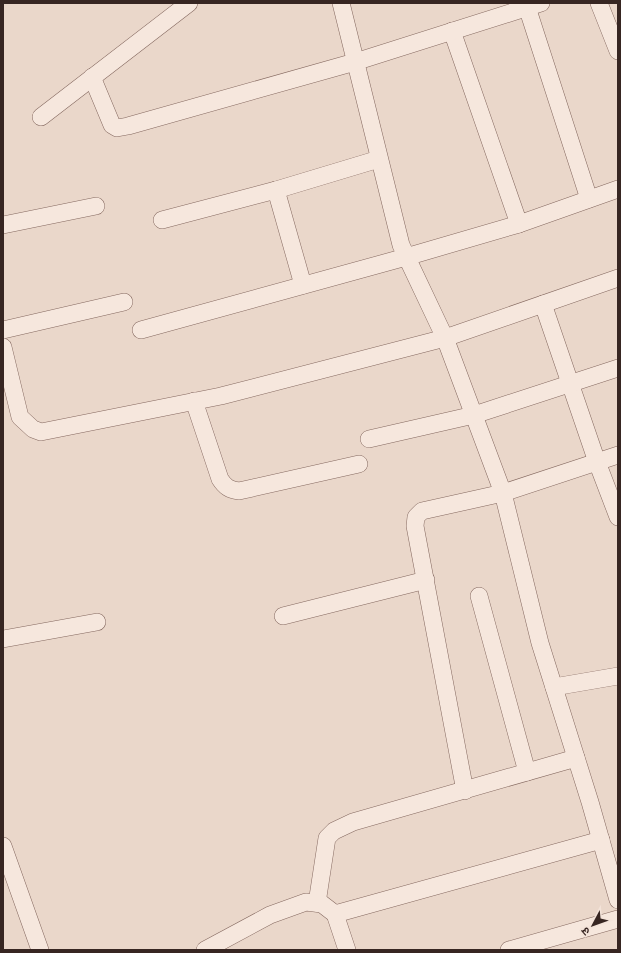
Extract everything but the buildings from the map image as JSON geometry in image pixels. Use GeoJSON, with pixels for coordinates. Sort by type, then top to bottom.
{"type":"FeatureCollection","features":[{"type":"Feature","properties":{"kind":"street"},"geometry":{"type":"LineString","coordinates":[[41,117],[189,3]]}},
{"type":"Feature","properties":{"kind":"street"},"geometry":{"type":"LineString","coordinates":[[341,3],[401,246],[445,338],[503,493],[540,643],[618,900]]}},
{"type":"Feature","properties":{"kind":"street"},"geometry":{"type":"LineString","coordinates":[[599,3],[618,51]]}},
{"type":"Feature","properties":{"kind":"street"},"geometry":{"type":"LineString","coordinates":[[92,77],[112,125],[117,128],[355,62],[534,5],[589,199]]}},
{"type":"Feature","properties":{"kind":"street"},"geometry":{"type":"LineString","coordinates":[[452,31],[519,224]]}},
{"type":"Feature","properties":{"kind":"street"},"geometry":{"type":"LineString","coordinates":[[162,220],[276,190],[379,159]]}},
{"type":"Feature","properties":{"kind":"street"},"geometry":{"type":"LineString","coordinates":[[141,330],[406,257],[519,224],[618,189]]}},
{"type":"Feature","properties":{"kind":"street"},"geometry":{"type":"LineString","coordinates":[[276,190],[303,285]]}},
{"type":"Feature","properties":{"kind":"street"},"geometry":{"type":"LineString","coordinates":[[3,225],[96,206]]}},
{"type":"Feature","properties":{"kind":"street"},"geometry":{"type":"LineString","coordinates":[[3,347],[20,417],[33,429],[41,432],[221,396],[445,338],[618,278]]}},
{"type":"Feature","properties":{"kind":"street"},"geometry":{"type":"LineString","coordinates":[[3,330],[124,302]]}},
{"type":"Feature","properties":{"kind":"street"},"geometry":{"type":"LineString","coordinates":[[543,304],[597,462],[618,517]]}},
{"type":"Feature","properties":{"kind":"street"},"geometry":{"type":"LineString","coordinates":[[369,439],[474,415],[618,368]]}},
{"type":"Feature","properties":{"kind":"street"},"geometry":{"type":"LineString","coordinates":[[194,401],[220,478],[224,485],[231,490],[239,491],[359,464]]}},
{"type":"Feature","properties":{"kind":"street"},"geometry":{"type":"LineString","coordinates":[[465,790],[415,526],[416,517],[422,511],[503,493],[618,456]]}},
{"type":"Feature","properties":{"kind":"street"},"geometry":{"type":"LineString","coordinates":[[283,616],[426,580]]}},
{"type":"Feature","properties":{"kind":"street"},"geometry":{"type":"LineString","coordinates":[[479,596],[527,772]]}},
{"type":"Feature","properties":{"kind":"street"},"geometry":{"type":"LineString","coordinates":[[3,639],[98,622]]}},
{"type":"Feature","properties":{"kind":"street"},"geometry":{"type":"LineString","coordinates":[[554,687],[618,676]]}},
{"type":"Feature","properties":{"kind":"street"},"geometry":{"type":"LineString","coordinates":[[317,903],[327,838],[334,831],[353,822],[576,758]]}},
{"type":"Feature","properties":{"kind":"street"},"geometry":{"type":"LineString","coordinates":[[335,914],[601,840]]}},
{"type":"Feature","properties":{"kind":"street"},"geometry":{"type":"LineString","coordinates":[[3,846],[40,950]]}},
{"type":"Feature","properties":{"kind":"street"},"geometry":{"type":"LineString","coordinates":[[205,950],[270,915],[306,902],[322,904],[335,914],[347,950]]}},
{"type":"Feature","properties":{"kind":"street"},"geometry":{"type":"LineString","coordinates":[[509,950],[618,920]]}}]}
